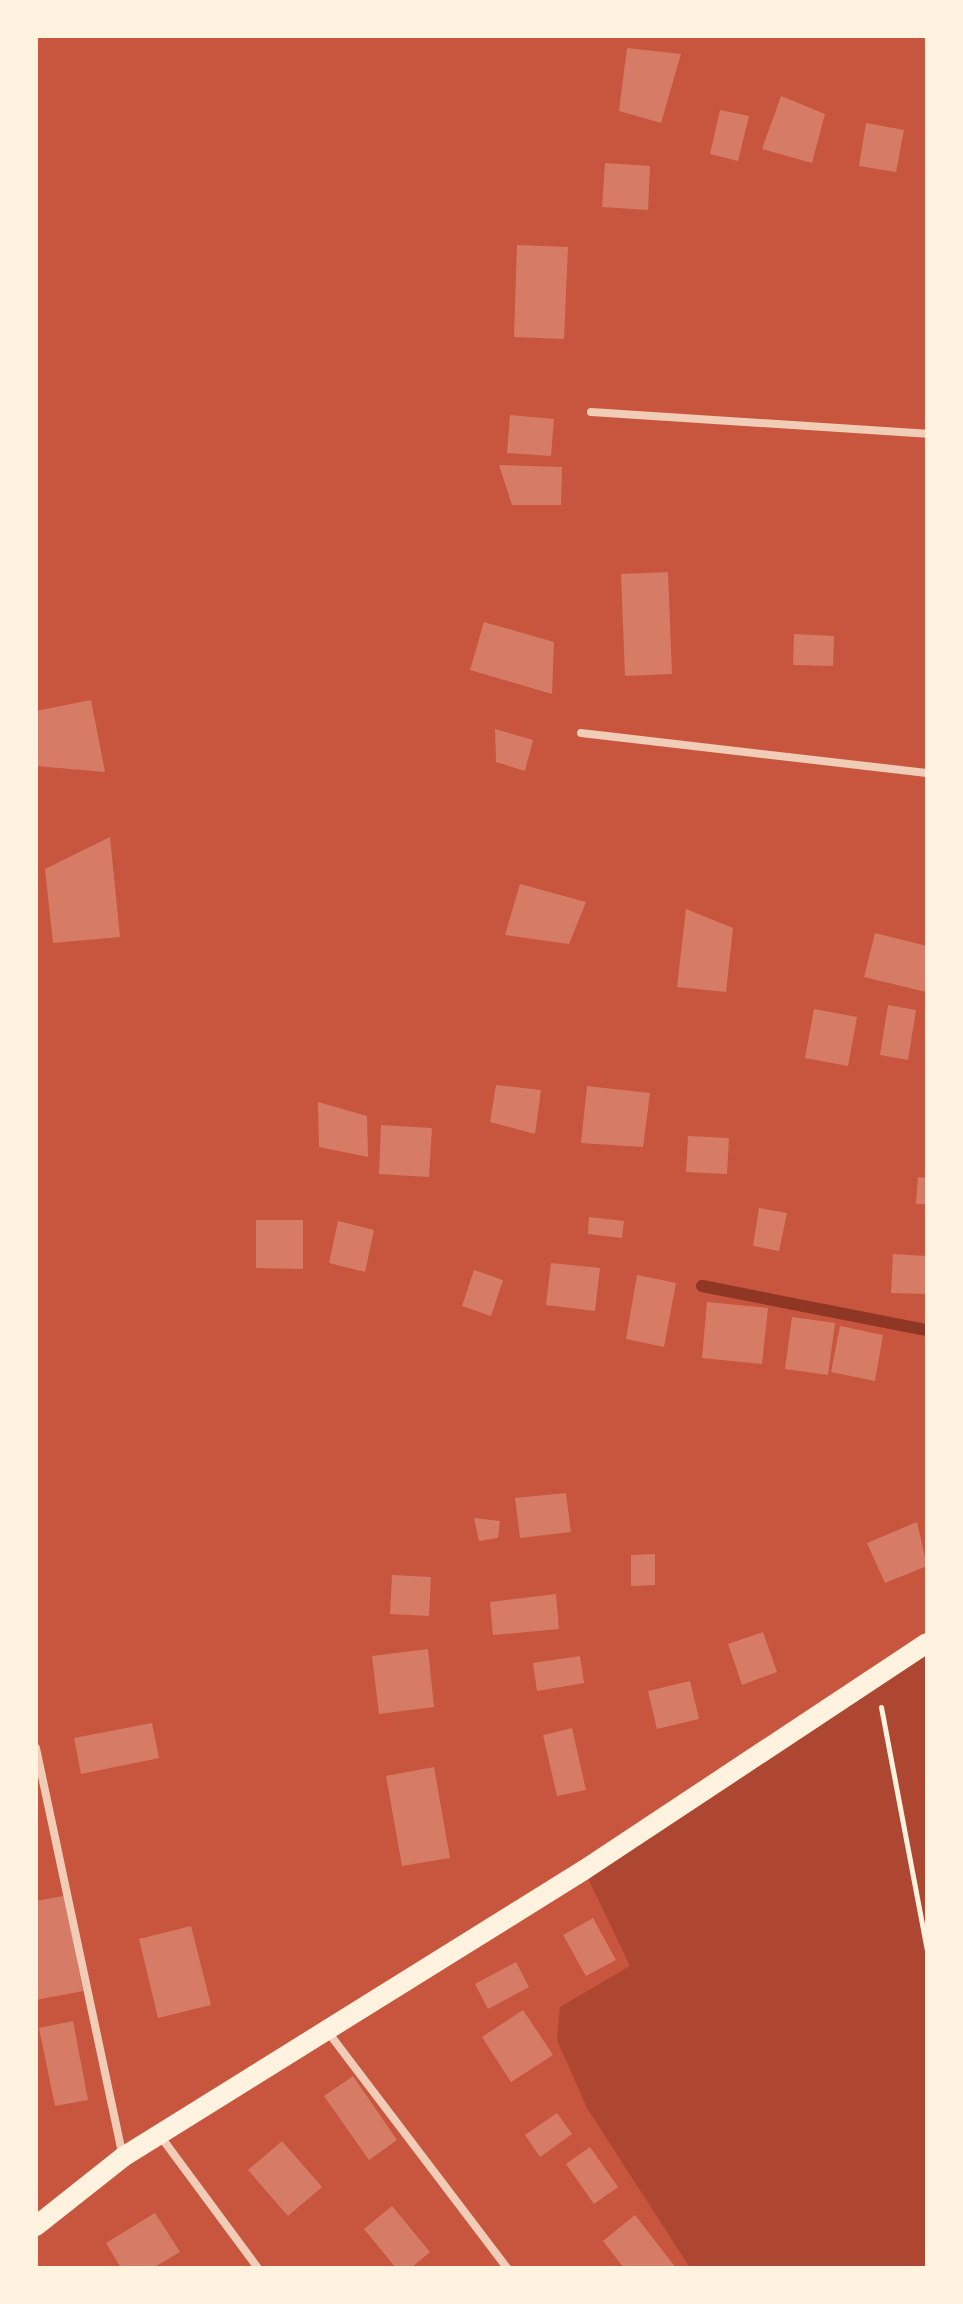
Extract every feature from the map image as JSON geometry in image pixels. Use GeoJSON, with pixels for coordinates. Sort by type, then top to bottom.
{"type":"FeatureCollection","features":[{"type":"Feature","properties":{"kind":"main road"},"geometry":{"type":"LineString","coordinates":[[36,2226],[123,2157],[328,2032],[927,1643]]}},
{"type":"Feature","properties":{"kind":"street"},"geometry":{"type":"LineString","coordinates":[[591,412],[927,434]]}},
{"type":"Feature","properties":{"kind":"street"},"geometry":{"type":"LineString","coordinates":[[581,733],[927,773]]}},
{"type":"Feature","properties":{"kind":"street"},"geometry":{"type":"LineString","coordinates":[[36,1748],[123,2157]]}},
{"type":"Feature","properties":{"kind":"street"},"geometry":{"type":"LineString","coordinates":[[328,2032],[507,2268]]}},
{"type":"Feature","properties":{"kind":"street"},"geometry":{"type":"LineString","coordinates":[[159,2134],[258,2268]]}},
{"type":"Feature","properties":{"kind":"path"},"geometry":{"type":"LineString","coordinates":[[873,1678],[927,1950]]}},
{"type":"Feature","properties":{"kind":"shaded area"},"geometry":{"type":"Polygon","coordinates":[[[927,1643],[927,2268],[690,2268],[587,2108],[557,2040],[560,2007],[630,1966],[584,1870],[927,1643]]]}},
{"type":"Feature","properties":{"kind":"building"},"geometry":{"type":"Polygon","coordinates":[[[627,48],[681,54],[661,123],[619,111],[627,48]]]}},
{"type":"Feature","properties":{"kind":"building"},"geometry":{"type":"Polygon","coordinates":[[[781,96],[825,114],[812,163],[762,149],[781,96]]]}},
{"type":"Feature","properties":{"kind":"building"},"geometry":{"type":"Polygon","coordinates":[[[720,110],[749,116],[738,161],[710,154],[720,110]]]}},
{"type":"Feature","properties":{"kind":"building"},"geometry":{"type":"Polygon","coordinates":[[[866,123],[904,130],[896,172],[859,166],[866,123]]]}},
{"type":"Feature","properties":{"kind":"building"},"geometry":{"type":"Polygon","coordinates":[[[605,163],[650,166],[648,210],[602,207],[605,163]]]}},
{"type":"Feature","properties":{"kind":"building"},"geometry":{"type":"Polygon","coordinates":[[[517,245],[568,247],[564,339],[514,337],[517,245]]]}},
{"type":"Feature","properties":{"kind":"building"},"geometry":{"type":"Polygon","coordinates":[[[510,415],[554,419],[551,456],[507,453],[510,415]]]}},
{"type":"Feature","properties":{"kind":"building"},"geometry":{"type":"Polygon","coordinates":[[[499,465],[562,467],[561,505],[512,505],[499,465]]]}},
{"type":"Feature","properties":{"kind":"building"},"geometry":{"type":"Polygon","coordinates":[[[668,572],[672,674],[625,676],[621,574],[668,572]]]}},
{"type":"Feature","properties":{"kind":"building"},"geometry":{"type":"Polygon","coordinates":[[[484,622],[554,642],[552,694],[470,670],[484,622]]]}},
{"type":"Feature","properties":{"kind":"building"},"geometry":{"type":"Polygon","coordinates":[[[794,634],[834,636],[833,666],[793,665],[794,634]]]}},
{"type":"Feature","properties":{"kind":"building"},"geometry":{"type":"Polygon","coordinates":[[[91,700],[105,772],[36,766],[36,711],[91,700]]]}},
{"type":"Feature","properties":{"kind":"building"},"geometry":{"type":"Polygon","coordinates":[[[495,729],[533,740],[525,771],[496,762],[495,729]]]}},
{"type":"Feature","properties":{"kind":"building"},"geometry":{"type":"Polygon","coordinates":[[[110,837],[120,937],[53,943],[45,869],[110,837]]]}},
{"type":"Feature","properties":{"kind":"building"},"geometry":{"type":"Polygon","coordinates":[[[520,884],[586,902],[569,944],[505,935],[520,884]]]}},
{"type":"Feature","properties":{"kind":"building"},"geometry":{"type":"Polygon","coordinates":[[[686,909],[733,928],[726,992],[677,987],[686,909]]]}},
{"type":"Feature","properties":{"kind":"building"},"geometry":{"type":"Polygon","coordinates":[[[875,933],[927,946],[926,992],[864,977],[875,933]]]}},
{"type":"Feature","properties":{"kind":"building"},"geometry":{"type":"Polygon","coordinates":[[[888,1005],[916,1010],[908,1060],[880,1055],[888,1005]]]}},
{"type":"Feature","properties":{"kind":"building"},"geometry":{"type":"Polygon","coordinates":[[[814,1009],[857,1017],[848,1066],[805,1058],[814,1009]]]}},
{"type":"Feature","properties":{"kind":"building"},"geometry":{"type":"Polygon","coordinates":[[[496,1085],[541,1090],[535,1134],[490,1122],[496,1085]]]}},
{"type":"Feature","properties":{"kind":"building"},"geometry":{"type":"Polygon","coordinates":[[[587,1086],[650,1093],[643,1147],[581,1143],[587,1086]]]}},
{"type":"Feature","properties":{"kind":"building"},"geometry":{"type":"Polygon","coordinates":[[[318,1102],[367,1116],[368,1157],[319,1147],[318,1102]]]}},
{"type":"Feature","properties":{"kind":"building"},"geometry":{"type":"Polygon","coordinates":[[[381,1125],[432,1128],[429,1177],[379,1174],[381,1125]]]}},
{"type":"Feature","properties":{"kind":"building"},"geometry":{"type":"Polygon","coordinates":[[[688,1136],[729,1138],[727,1174],[686,1172],[688,1136]]]}},
{"type":"Feature","properties":{"kind":"building"},"geometry":{"type":"Polygon","coordinates":[[[918,1177],[927,1178],[927,1204],[916,1204],[918,1177]]]}},
{"type":"Feature","properties":{"kind":"building"},"geometry":{"type":"Polygon","coordinates":[[[759,1208],[787,1213],[779,1251],[753,1246],[759,1208]]]}},
{"type":"Feature","properties":{"kind":"building"},"geometry":{"type":"Polygon","coordinates":[[[589,1217],[624,1221],[622,1238],[588,1234],[589,1217]]]}},
{"type":"Feature","properties":{"kind":"building"},"geometry":{"type":"Polygon","coordinates":[[[256,1220],[303,1220],[303,1269],[256,1268],[256,1220]]]}},
{"type":"Feature","properties":{"kind":"building"},"geometry":{"type":"Polygon","coordinates":[[[338,1221],[374,1230],[365,1272],[329,1263],[338,1221]]]}},
{"type":"Feature","properties":{"kind":"building"},"geometry":{"type":"Polygon","coordinates":[[[893,1254],[927,1256],[927,1294],[891,1293],[893,1254]]]}},
{"type":"Feature","properties":{"kind":"building"},"geometry":{"type":"Polygon","coordinates":[[[551,1263],[600,1268],[595,1311],[546,1305],[551,1263]]]}},
{"type":"Feature","properties":{"kind":"building"},"geometry":{"type":"Polygon","coordinates":[[[474,1270],[503,1280],[491,1316],[462,1306],[474,1270]]]}},
{"type":"Feature","properties":{"kind":"building"},"geometry":{"type":"Polygon","coordinates":[[[637,1275],[676,1283],[664,1347],[626,1339],[637,1275]]]}},
{"type":"Feature","properties":{"kind":"building"},"geometry":{"type":"Polygon","coordinates":[[[707,1302],[768,1308],[762,1364],[702,1358],[707,1302]]]}},
{"type":"Feature","properties":{"kind":"building"},"geometry":{"type":"Polygon","coordinates":[[[792,1317],[835,1323],[828,1375],[785,1369],[792,1317]]]}},
{"type":"Feature","properties":{"kind":"building"},"geometry":{"type":"Polygon","coordinates":[[[840,1326],[883,1335],[875,1381],[831,1372],[840,1326]]]}},
{"type":"Feature","properties":{"kind":"building"},"geometry":{"type":"Polygon","coordinates":[[[566,1493],[571,1532],[520,1538],[515,1498],[566,1493]]]}},
{"type":"Feature","properties":{"kind":"building"},"geometry":{"type":"Polygon","coordinates":[[[474,1518],[500,1521],[498,1538],[479,1541],[474,1518]]]}},
{"type":"Feature","properties":{"kind":"building"},"geometry":{"type":"Polygon","coordinates":[[[917,1522],[927,1566],[885,1583],[867,1543],[917,1522]]]}},
{"type":"Feature","properties":{"kind":"building"},"geometry":{"type":"Polygon","coordinates":[[[655,1554],[655,1585],[631,1586],[631,1555],[655,1554]]]}},
{"type":"Feature","properties":{"kind":"building"},"geometry":{"type":"Polygon","coordinates":[[[392,1575],[431,1577],[429,1616],[390,1614],[392,1575]]]}},
{"type":"Feature","properties":{"kind":"building"},"geometry":{"type":"Polygon","coordinates":[[[556,1594],[559,1629],[493,1635],[490,1602],[556,1594]]]}},
{"type":"Feature","properties":{"kind":"building"},"geometry":{"type":"Polygon","coordinates":[[[763,1632],[777,1672],[742,1685],[728,1644],[763,1632]]]}},
{"type":"Feature","properties":{"kind":"building"},"geometry":{"type":"Polygon","coordinates":[[[428,1649],[434,1707],[379,1714],[372,1656],[428,1649]]]}},
{"type":"Feature","properties":{"kind":"building"},"geometry":{"type":"Polygon","coordinates":[[[580,1656],[584,1683],[537,1691],[533,1663],[580,1656]]]}},
{"type":"Feature","properties":{"kind":"building"},"geometry":{"type":"Polygon","coordinates":[[[690,1681],[699,1719],[657,1729],[648,1691],[690,1681]]]}},
{"type":"Feature","properties":{"kind":"building"},"geometry":{"type":"Polygon","coordinates":[[[152,1723],[159,1758],[81,1774],[74,1738],[152,1723]]]}},
{"type":"Feature","properties":{"kind":"building"},"geometry":{"type":"Polygon","coordinates":[[[572,1728],[586,1790],[557,1796],[543,1735],[572,1728]]]}},
{"type":"Feature","properties":{"kind":"building"},"geometry":{"type":"Polygon","coordinates":[[[434,1767],[450,1858],[402,1866],[386,1776],[434,1767]]]}},
{"type":"Feature","properties":{"kind":"building"},"geometry":{"type":"Polygon","coordinates":[[[64,1896],[83,1991],[36,2000],[36,1901],[64,1896]]]}},
{"type":"Feature","properties":{"kind":"building"},"geometry":{"type":"Polygon","coordinates":[[[593,1918],[616,1960],[586,1976],[563,1935],[593,1918]]]}},
{"type":"Feature","properties":{"kind":"building"},"geometry":{"type":"Polygon","coordinates":[[[191,1926],[211,2005],[158,2018],[139,1939],[191,1926]]]}},
{"type":"Feature","properties":{"kind":"building"},"geometry":{"type":"Polygon","coordinates":[[[516,1962],[529,1987],[488,2009],[475,1984],[516,1962]]]}},
{"type":"Feature","properties":{"kind":"building"},"geometry":{"type":"Polygon","coordinates":[[[523,2010],[553,2055],[511,2082],[482,2037],[523,2010]]]}},
{"type":"Feature","properties":{"kind":"building"},"geometry":{"type":"Polygon","coordinates":[[[73,2021],[88,2100],[55,2106],[39,2028],[73,2021]]]}},
{"type":"Feature","properties":{"kind":"building"},"geometry":{"type":"Polygon","coordinates":[[[353,2076],[397,2140],[369,2160],[324,2096],[353,2076]]]}},
{"type":"Feature","properties":{"kind":"building"},"geometry":{"type":"Polygon","coordinates":[[[557,2113],[572,2134],[540,2157],[525,2135],[557,2113]]]}},
{"type":"Feature","properties":{"kind":"building"},"geometry":{"type":"Polygon","coordinates":[[[282,2141],[322,2187],[288,2216],[248,2170],[282,2141]]]}},
{"type":"Feature","properties":{"kind":"building"},"geometry":{"type":"Polygon","coordinates":[[[590,2147],[618,2187],[594,2204],[566,2164],[590,2147]]]}},
{"type":"Feature","properties":{"kind":"building"},"geometry":{"type":"Polygon","coordinates":[[[392,2206],[430,2252],[411,2268],[396,2268],[364,2229],[392,2206]]]}},
{"type":"Feature","properties":{"kind":"building"},"geometry":{"type":"Polygon","coordinates":[[[155,2213],[180,2252],[153,2268],[121,2268],[106,2243],[155,2213]]]}},
{"type":"Feature","properties":{"kind":"building"},"geometry":{"type":"Polygon","coordinates":[[[635,2215],[676,2268],[624,2268],[603,2241],[635,2215]]]}},
{"type":"Feature","properties":{"kind":"waterway"},"geometry":{"type":"LineString","coordinates":[[702,1286],[927,1330]]}}]}
